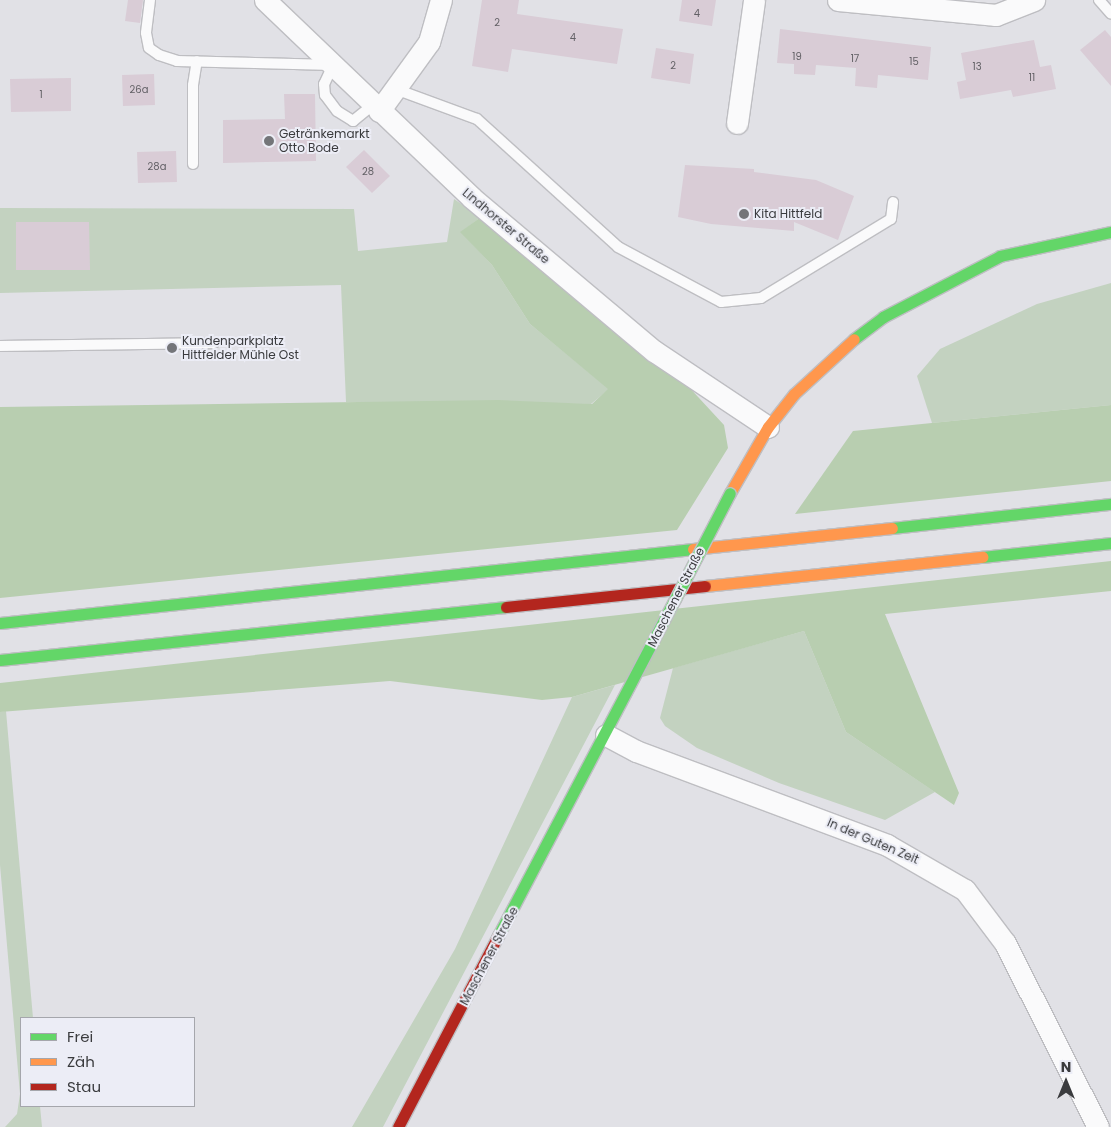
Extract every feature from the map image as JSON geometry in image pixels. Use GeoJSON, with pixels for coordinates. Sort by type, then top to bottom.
{"type":"FeatureCollection","features":[{"type":"Feature","properties":{"kind":"main road","name":"Maschener Straße"},"geometry":{"type":"LineString","coordinates":[[398,1127],[606,735],[730,493],[768,427],[803,384],[846,344],[918,295],[1000,256],[1051,242],[1111,232]]}},
{"type":"Feature","properties":{"kind":"main road"},"geometry":{"type":"LineString","coordinates":[[0,623],[1111,504]]}},
{"type":"Feature","properties":{"kind":"main road"},"geometry":{"type":"LineString","coordinates":[[0,660],[1111,543]]}},
{"type":"Feature","properties":{"kind":"street","name":"Lindhorster Straße"},"geometry":{"type":"LineString","coordinates":[[266,0],[332,66],[472,198],[654,351],[768,427]]}},
{"type":"Feature","properties":{"kind":"street"},"geometry":{"type":"LineString","coordinates":[[376,108],[398,90],[429,42],[441,0]]}},
{"type":"Feature","properties":{"kind":"street"},"geometry":{"type":"LineString","coordinates":[[737,123],[754,0]]}},
{"type":"Feature","properties":{"kind":"street"},"geometry":{"type":"LineString","coordinates":[[838,0],[996,15],[1034,0]]}},
{"type":"Feature","properties":{"kind":"street","name":"In der Guten Zeit"},"geometry":{"type":"LineString","coordinates":[[606,735],[636,751],[888,845],[920,860],[965,890],[1005,943],[1098,1127]]}},
{"type":"Feature","properties":{"kind":"lane"},"geometry":{"type":"LineString","coordinates":[[150,0],[149,48],[177,60],[332,66],[324,84],[325,95],[337,111],[353,121],[376,108]]}},
{"type":"Feature","properties":{"kind":"lane"},"geometry":{"type":"LineString","coordinates":[[1099,0],[1111,14]]}},
{"type":"Feature","properties":{"kind":"lane"},"geometry":{"type":"LineString","coordinates":[[193,164],[193,85],[197,61]]}},
{"type":"Feature","properties":{"kind":"lane"},"geometry":{"type":"LineString","coordinates":[[398,90],[478,119],[618,247],[721,302],[761,298],[891,219],[893,202]]}},
{"type":"Feature","properties":{"kind":"lane"},"geometry":{"type":"LineString","coordinates":[[0,346],[214,343]]}},
{"type":"Feature","properties":{"kind":"green space"},"geometry":{"type":"Polygon","coordinates":[[[454,199],[481,217],[461,232],[492,265],[530,324],[609,389],[591,404],[346,402],[341,285],[0,293],[0,208],[354,209],[358,251],[447,242],[454,199]]]}},
{"type":"Feature","properties":{"kind":"green space"},"geometry":{"type":"Polygon","coordinates":[[[481,217],[687,385],[724,425],[728,448],[677,530],[0,598],[0,407],[498,400],[592,404],[608,389],[530,324],[492,265],[460,232],[481,217]]]}},
{"type":"Feature","properties":{"kind":"green space"},"geometry":{"type":"Polygon","coordinates":[[[1111,283],[1111,405],[932,423],[917,376],[940,349],[1037,304],[1111,283]]]}},
{"type":"Feature","properties":{"kind":"green space"},"geometry":{"type":"Polygon","coordinates":[[[1111,405],[1111,481],[795,514],[853,431],[1111,405]]]}},
{"type":"Feature","properties":{"kind":"green space"},"geometry":{"type":"Polygon","coordinates":[[[1111,561],[1111,591],[885,614],[959,793],[954,805],[846,732],[804,631],[572,697],[542,700],[390,681],[0,712],[0,683],[1111,561]]]}},
{"type":"Feature","properties":{"kind":"green space"},"geometry":{"type":"Polygon","coordinates":[[[804,631],[846,732],[935,792],[885,820],[779,783],[697,748],[665,726],[660,718],[673,668],[804,631]]]}},
{"type":"Feature","properties":{"kind":"green space"},"geometry":{"type":"Polygon","coordinates":[[[615,685],[383,1127],[352,1127],[455,949],[572,697],[615,685]]]}},
{"type":"Feature","properties":{"kind":"green space"},"geometry":{"type":"Polygon","coordinates":[[[6,711],[33,1017],[20,1017],[20,1094],[0,865],[0,712],[6,711]]]}},
{"type":"Feature","properties":{"kind":"green space"},"geometry":{"type":"Polygon","coordinates":[[[20,1094],[20,1107],[40,1107],[42,1127],[5,1127],[17,1114],[20,1094]]]}},
{"type":"Feature","properties":{"kind":"building"},"geometry":{"type":"Polygon","coordinates":[[[128,0],[143,0],[140,23],[125,21],[128,0]]]}},
{"type":"Feature","properties":{"kind":"building"},"geometry":{"type":"Polygon","coordinates":[[[482,0],[519,0],[517,14],[623,29],[617,64],[512,49],[508,72],[472,66],[482,0]]]}},
{"type":"Feature","properties":{"kind":"building"},"geometry":{"type":"Polygon","coordinates":[[[682,0],[716,0],[712,26],[679,21],[682,0]]]}},
{"type":"Feature","properties":{"kind":"building"},"geometry":{"type":"Polygon","coordinates":[[[780,29],[931,47],[928,80],[878,75],[877,88],[855,86],[856,68],[816,65],[815,75],[794,74],[794,64],[777,63],[780,29]]]}},
{"type":"Feature","properties":{"kind":"building"},"geometry":{"type":"Polygon","coordinates":[[[1105,30],[1111,37],[1111,86],[1080,50],[1105,30]]]}},
{"type":"Feature","properties":{"kind":"building"},"geometry":{"type":"Polygon","coordinates":[[[1034,40],[1040,67],[1051,65],[1056,89],[1013,97],[1011,90],[960,99],[957,82],[966,80],[961,53],[1034,40]]]}},
{"type":"Feature","properties":{"kind":"building"},"geometry":{"type":"Polygon","coordinates":[[[656,48],[694,54],[690,84],[651,78],[656,48]]]}},
{"type":"Feature","properties":{"kind":"building"},"geometry":{"type":"Polygon","coordinates":[[[154,74],[155,105],[123,106],[122,75],[154,74]]]}},
{"type":"Feature","properties":{"kind":"building"},"geometry":{"type":"Polygon","coordinates":[[[71,78],[71,111],[11,112],[10,79],[71,78]]]}},
{"type":"Feature","properties":{"kind":"building","name":"Getränkemarkt Otto Bode"},"geometry":{"type":"Polygon","coordinates":[[[284,94],[315,94],[316,161],[223,163],[223,120],[285,119],[284,94]]]}},
{"type":"Feature","properties":{"kind":"building"},"geometry":{"type":"Polygon","coordinates":[[[364,150],[390,176],[372,193],[346,167],[364,150]]]}},
{"type":"Feature","properties":{"kind":"building"},"geometry":{"type":"Polygon","coordinates":[[[176,151],[177,182],[138,183],[137,152],[176,151]]]}},
{"type":"Feature","properties":{"kind":"building","name":"Kita Hittfeld"},"geometry":{"type":"Polygon","coordinates":[[[685,165],[754,169],[754,172],[816,180],[854,196],[838,240],[794,222],[794,231],[711,224],[678,217],[685,165]]]}},
{"type":"Feature","properties":{"kind":"building"},"geometry":{"type":"Polygon","coordinates":[[[16,222],[89,222],[90,270],[16,270],[16,222]]]}},
{"type":"Feature","properties":{"kind":"traffic: fast"},"geometry":{"type":"LineString","coordinates":[[854,339],[883,317],[1000,256],[1111,232]]}},
{"type":"Feature","properties":{"kind":"traffic: fast"},"geometry":{"type":"LineString","coordinates":[[675,599],[730,493]]}},
{"type":"Feature","properties":{"kind":"traffic: fast"},"geometry":{"type":"LineString","coordinates":[[892,528],[1111,504]]}},
{"type":"Feature","properties":{"kind":"traffic: fast"},"geometry":{"type":"LineString","coordinates":[[982,557],[1111,543]]}},
{"type":"Feature","properties":{"kind":"traffic: fast"},"geometry":{"type":"LineString","coordinates":[[0,623],[693,549]]}},
{"type":"Feature","properties":{"kind":"traffic: fast"},"geometry":{"type":"LineString","coordinates":[[498,936],[675,599]]}},
{"type":"Feature","properties":{"kind":"traffic: fast"},"geometry":{"type":"LineString","coordinates":[[0,660],[506,607]]}},
{"type":"Feature","properties":{"kind":"traffic: slow"},"geometry":{"type":"LineString","coordinates":[[730,493],[768,427],[794,394],[854,339]]}},
{"type":"Feature","properties":{"kind":"traffic: slow"},"geometry":{"type":"LineString","coordinates":[[693,549],[892,528]]}},
{"type":"Feature","properties":{"kind":"traffic: slow"},"geometry":{"type":"LineString","coordinates":[[705,586],[982,557]]}},
{"type":"Feature","properties":{"kind":"traffic: jam"},"geometry":{"type":"LineString","coordinates":[[506,607],[705,586]]}},
{"type":"Feature","properties":{"kind":"traffic: jam"},"geometry":{"type":"LineString","coordinates":[[398,1127],[498,936]]}},
{"type":"Feature","properties":{"kind":"place","name":"Getränkemarkt Otto Bode"},"geometry":{"type":"Point","coordinates":[269,141]}},
{"type":"Feature","properties":{"kind":"place","name":"Kita Hittfeld"},"geometry":{"type":"Point","coordinates":[744,214]}},
{"type":"Feature","properties":{"kind":"place","name":"Kundenparkplatz Hittfelder Mühle Ost"},"geometry":{"type":"Point","coordinates":[172,348]}}]}
